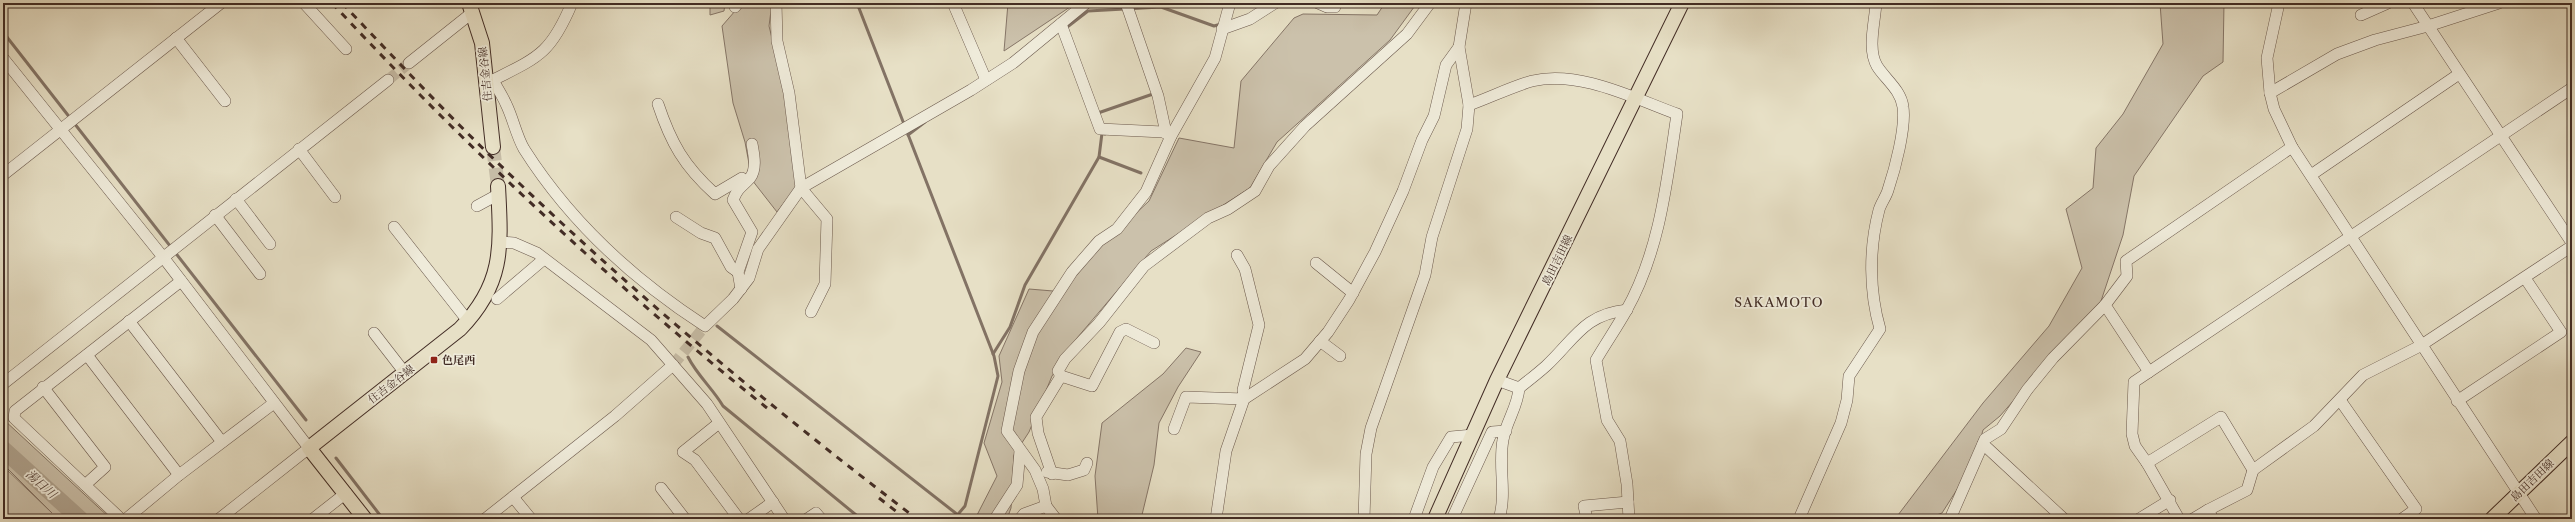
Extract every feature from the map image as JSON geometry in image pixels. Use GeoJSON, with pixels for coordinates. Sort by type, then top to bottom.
{"type":"FeatureCollection","features":[{"type":"Feature","properties":{"kind":"main road","name":"島田吉田線"},"geometry":{"type":"LineString","coordinates":[[1435,519],[1497,380],[1682,3]]}},
{"type":"Feature","properties":{"kind":"main road","name":"住吉金谷線"},"geometry":{"type":"LineString","coordinates":[[471,8],[482,43],[489,80],[493,147]]}},
{"type":"Feature","properties":{"kind":"main road","name":"住吉金谷線"},"geometry":{"type":"LineString","coordinates":[[309,448],[405,373],[468,321],[490,286],[501,242],[498,190]]}},
{"type":"Feature","properties":{"kind":"main road","name":"島田吉田線"},"geometry":{"type":"LineString","coordinates":[[2492,519],[2572,442]]}},
{"type":"Feature","properties":{"kind":"main road"},"geometry":{"type":"LineString","coordinates":[[309,448],[365,519]]}},
{"type":"Feature","properties":{"kind":"street"},"geometry":{"type":"LineString","coordinates":[[3,175],[221,3]]}},
{"type":"Feature","properties":{"kind":"street"},"geometry":{"type":"LineString","coordinates":[[304,3],[346,49]]}},
{"type":"Feature","properties":{"kind":"street"},"geometry":{"type":"LineString","coordinates":[[572,3],[560,31],[538,57],[489,80],[506,103],[523,147],[550,187],[597,240],[642,279],[705,326],[741,289],[749,278],[758,249],[802,188],[1014,63],[1086,3]]}},
{"type":"Feature","properties":{"kind":"street"},"geometry":{"type":"LineString","coordinates":[[776,3],[777,41],[789,93],[802,188],[827,219],[825,284],[812,312]]}},
{"type":"Feature","properties":{"kind":"street"},"geometry":{"type":"LineString","coordinates":[[953,3],[986,80]]}},
{"type":"Feature","properties":{"kind":"street"},"geometry":{"type":"LineString","coordinates":[[1126,3],[1158,96],[1168,135]]}},
{"type":"Feature","properties":{"kind":"street"},"geometry":{"type":"LineString","coordinates":[[1056,519],[1046,506],[1043,489],[1035,470],[1007,432],[1019,371],[1033,332],[1072,272],[1099,240],[1117,229],[1146,192],[1168,135],[1215,58],[1225,15],[1250,19],[1275,3]]}},
{"type":"Feature","properties":{"kind":"street"},"geometry":{"type":"LineString","coordinates":[[1318,3],[1327,7],[1335,6]]}},
{"type":"Feature","properties":{"kind":"street"},"geometry":{"type":"LineString","coordinates":[[1154,343],[1126,329],[1120,332],[1092,386],[1061,376],[1058,371],[1065,359],[1099,323],[1144,266],[1208,218],[1228,209],[1255,191],[1269,166],[1305,126],[1407,34],[1430,3]]}},
{"type":"Feature","properties":{"kind":"street"},"geometry":{"type":"LineString","coordinates":[[1364,519],[1366,454],[1371,428],[1425,276],[1432,237],[1468,129],[1469,105],[1459,47],[1466,3]]}},
{"type":"Feature","properties":{"kind":"street"},"geometry":{"type":"LineString","coordinates":[[1799,519],[1841,423],[1847,400],[1849,376],[1880,329],[1873,305],[1872,241],[1880,208],[1888,191],[1900,136],[1903,107],[1900,96],[1877,66],[1873,55],[1876,3]]}},
{"type":"Feature","properties":{"kind":"street"},"geometry":{"type":"LineString","coordinates":[[2279,3],[2267,58],[2270,93],[2274,109],[2292,146],[2420,346],[2536,519]]}},
{"type":"Feature","properties":{"kind":"street"},"geometry":{"type":"LineString","coordinates":[[2361,16],[2388,3]]}},
{"type":"Feature","properties":{"kind":"street"},"geometry":{"type":"LineString","coordinates":[[2414,3],[2459,74],[2572,243]]}},
{"type":"Feature","properties":{"kind":"street"},"geometry":{"type":"LineString","coordinates":[[2270,93],[2337,54],[2375,40],[2428,26],[2499,3]]}},
{"type":"Feature","properties":{"kind":"street"},"geometry":{"type":"LineString","coordinates":[[409,62],[471,8]]}},
{"type":"Feature","properties":{"kind":"street"},"geometry":{"type":"LineString","coordinates":[[1061,25],[1104,129],[1168,135]]}},
{"type":"Feature","properties":{"kind":"street"},"geometry":{"type":"LineString","coordinates":[[176,38],[225,102]]}},
{"type":"Feature","properties":{"kind":"street"},"geometry":{"type":"LineString","coordinates":[[1174,429],[1186,397],[1244,399],[1305,359],[1320,341],[1353,293],[1376,252],[1403,191],[1422,140],[1434,116],[1446,65],[1459,47]]}},
{"type":"Feature","properties":{"kind":"street"},"geometry":{"type":"LineString","coordinates":[[3,58],[67,124],[169,252],[181,281],[309,448],[219,519]]}},
{"type":"Feature","properties":{"kind":"street"},"geometry":{"type":"LineString","coordinates":[[2311,176],[2459,74]]}},
{"type":"Feature","properties":{"kind":"street"},"geometry":{"type":"LineString","coordinates":[[1469,105],[1532,81],[1560,79],[1586,82],[1677,114],[1666,194],[1652,250],[1627,310],[1596,360],[1607,420],[1620,441],[1629,519]]}},
{"type":"Feature","properties":{"kind":"street"},"geometry":{"type":"LineString","coordinates":[[3,384],[215,215],[388,80]]}},
{"type":"Feature","properties":{"kind":"street"},"geometry":{"type":"LineString","coordinates":[[2179,519],[2170,500],[2135,446],[2132,434],[2134,382],[2572,88]]}},
{"type":"Feature","properties":{"kind":"street"},"geometry":{"type":"LineString","coordinates":[[658,104],[670,138],[698,178],[715,194],[752,173]]}},
{"type":"Feature","properties":{"kind":"street"},"geometry":{"type":"LineString","coordinates":[[741,289],[738,272],[752,232],[733,200],[737,189],[751,177],[755,164],[752,144]]}},
{"type":"Feature","properties":{"kind":"street"},"geometry":{"type":"LineString","coordinates":[[1950,519],[1985,439],[2001,429],[2054,358],[2104,305],[2127,276],[2126,261],[2292,146]]}},
{"type":"Feature","properties":{"kind":"street"},"geometry":{"type":"LineString","coordinates":[[299,150],[335,197]]}},
{"type":"Feature","properties":{"kind":"street"},"geometry":{"type":"LineString","coordinates":[[477,206],[498,190]]}},
{"type":"Feature","properties":{"kind":"street"},"geometry":{"type":"LineString","coordinates":[[236,199],[270,244]]}},
{"type":"Feature","properties":{"kind":"street"},"geometry":{"type":"LineString","coordinates":[[215,215],[260,274]]}},
{"type":"Feature","properties":{"kind":"street"},"geometry":{"type":"LineString","coordinates":[[676,217],[701,233],[715,238],[731,267],[738,272]]}},
{"type":"Feature","properties":{"kind":"street"},"geometry":{"type":"LineString","coordinates":[[394,227],[468,321]]}},
{"type":"Feature","properties":{"kind":"street"},"geometry":{"type":"LineString","coordinates":[[501,242],[514,243],[527,248],[544,259],[651,340],[707,404],[784,519]]}},
{"type":"Feature","properties":{"kind":"street"},"geometry":{"type":"LineString","coordinates":[[2193,519],[2211,515],[2247,490],[2253,470],[2314,426],[2363,375],[2420,346],[2572,246]]}},
{"type":"Feature","properties":{"kind":"street"},"geometry":{"type":"LineString","coordinates":[[1216,519],[1226,451],[1244,399],[1243,390],[1259,325],[1245,269],[1237,255]]}},
{"type":"Feature","properties":{"kind":"street"},"geometry":{"type":"LineString","coordinates":[[497,299],[544,259]]}},
{"type":"Feature","properties":{"kind":"street"},"geometry":{"type":"LineString","coordinates":[[1316,263],[1353,293]]}},
{"type":"Feature","properties":{"kind":"street"},"geometry":{"type":"LineString","coordinates":[[2457,401],[2561,332],[2525,278]]}},
{"type":"Feature","properties":{"kind":"street"},"geometry":{"type":"LineString","coordinates":[[121,519],[14,418],[15,411],[181,281]]}},
{"type":"Feature","properties":{"kind":"street"},"geometry":{"type":"LineString","coordinates":[[2104,305],[2149,372]]}},
{"type":"Feature","properties":{"kind":"street"},"geometry":{"type":"LineString","coordinates":[[1499,519],[1503,504],[1503,440],[1518,400],[1519,388],[1546,366],[1580,329],[1610,312],[1627,310]]}},
{"type":"Feature","properties":{"kind":"street"},"geometry":{"type":"LineString","coordinates":[[129,321],[222,442]]}},
{"type":"Feature","properties":{"kind":"street"},"geometry":{"type":"LineString","coordinates":[[374,333],[405,373]]}},
{"type":"Feature","properties":{"kind":"street"},"geometry":{"type":"LineString","coordinates":[[1320,341],[1340,356]]}},
{"type":"Feature","properties":{"kind":"street"},"geometry":{"type":"LineString","coordinates":[[87,355],[179,474]]}},
{"type":"Feature","properties":{"kind":"street"},"geometry":{"type":"LineString","coordinates":[[485,519],[615,416],[673,365]]}},
{"type":"Feature","properties":{"kind":"street"},"geometry":{"type":"LineString","coordinates":[[1052,474],[1038,433],[1036,417],[1061,376]]}},
{"type":"Feature","properties":{"kind":"street"},"geometry":{"type":"LineString","coordinates":[[1497,380],[1519,388]]}},
{"type":"Feature","properties":{"kind":"street"},"geometry":{"type":"LineString","coordinates":[[44,387],[105,467],[85,485]]}},
{"type":"Feature","properties":{"kind":"street"},"geometry":{"type":"LineString","coordinates":[[2340,400],[2416,509],[2402,519]]}},
{"type":"Feature","properties":{"kind":"street"},"geometry":{"type":"LineString","coordinates":[[126,519],[179,474],[274,402]]}},
{"type":"Feature","properties":{"kind":"street"},"geometry":{"type":"LineString","coordinates":[[2147,463],[2221,417],[2253,470]]}},
{"type":"Feature","properties":{"kind":"street"},"geometry":{"type":"LineString","coordinates":[[719,423],[683,452],[695,460],[739,519]]}},
{"type":"Feature","properties":{"kind":"street"},"geometry":{"type":"LineString","coordinates":[[1452,519],[1492,432],[1506,431]]}},
{"type":"Feature","properties":{"kind":"street"},"geometry":{"type":"LineString","coordinates":[[1414,519],[1433,467],[1451,437],[1473,435]]}},
{"type":"Feature","properties":{"kind":"street"},"geometry":{"type":"LineString","coordinates":[[1012,439],[1026,446],[1047,474],[1068,475],[1084,470],[1087,463]]}},
{"type":"Feature","properties":{"kind":"street"},"geometry":{"type":"LineString","coordinates":[[1983,444],[2064,519]]}},
{"type":"Feature","properties":{"kind":"street"},"geometry":{"type":"LineString","coordinates":[[995,519],[1017,485],[1020,451]]}},
{"type":"Feature","properties":{"kind":"street"},"geometry":{"type":"LineString","coordinates":[[661,488],[685,519]]}},
{"type":"Feature","properties":{"kind":"street"},"geometry":{"type":"LineString","coordinates":[[313,519],[346,493]]}},
{"type":"Feature","properties":{"kind":"street"},"geometry":{"type":"LineString","coordinates":[[513,497],[531,519]]}},
{"type":"Feature","properties":{"kind":"street"},"geometry":{"type":"LineString","coordinates":[[2139,519],[2170,500]]}},
{"type":"Feature","properties":{"kind":"street"},"geometry":{"type":"LineString","coordinates":[[749,519],[773,502]]}},
{"type":"Feature","properties":{"kind":"street"},"geometry":{"type":"LineString","coordinates":[[1587,519],[1584,506],[1628,502]]}},
{"type":"Feature","properties":{"kind":"street"},"geometry":{"type":"LineString","coordinates":[[1020,519],[1024,514],[1046,506]]}},
{"type":"Feature","properties":{"kind":"street"},"geometry":{"type":"LineString","coordinates":[[807,519],[816,513],[821,519]]}},
{"type":"Feature","properties":{"kind":"shaded area"},"geometry":{"type":"Polygon","coordinates":[[[710,3],[725,3],[724,11],[710,15],[710,3]]]}},
{"type":"Feature","properties":{"kind":"shaded area"},"geometry":{"type":"Polygon","coordinates":[[[742,3],[772,3],[769,26],[786,95],[797,186],[777,212],[752,180],[745,142],[733,103],[722,26],[742,3]]]}},
{"type":"Feature","properties":{"kind":"shaded area"},"geometry":{"type":"Polygon","coordinates":[[[1008,3],[1076,3],[1004,51],[1008,3]]]}},
{"type":"Feature","properties":{"kind":"shaded area"},"geometry":{"type":"Polygon","coordinates":[[[1385,3],[1417,3],[1390,40],[1277,142],[1250,188],[1151,251],[1077,338],[1052,376],[1029,432],[1014,455],[1011,508],[1007,519],[975,519],[997,476],[984,443],[1002,382],[999,356],[1029,289],[1053,291],[1149,201],[1179,138],[1234,148],[1241,81],[1294,18],[1303,14],[1377,15],[1385,3]]]}},
{"type":"Feature","properties":{"kind":"shaded area"},"geometry":{"type":"Polygon","coordinates":[[[2160,3],[2224,3],[2223,62],[2203,76],[2134,176],[2123,235],[2101,301],[2000,416],[1983,430],[1974,463],[1942,513],[1926,519],[1895,519],[1983,403],[2049,326],[2082,268],[2066,209],[2093,188],[2096,148],[2123,114],[2163,44],[2160,3]]]}},
{"type":"Feature","properties":{"kind":"shaded area"},"geometry":{"type":"Polygon","coordinates":[[[1186,348],[1201,352],[1178,387],[1159,423],[1154,465],[1141,519],[1098,519],[1095,476],[1102,423],[1163,374],[1186,348]]]}},
{"type":"Feature","properties":{"kind":"shaded area"},"geometry":{"type":"Polygon","coordinates":[[[3,419],[111,519],[3,519],[3,466],[52,513],[3,464],[3,419]]]}},
{"type":"Feature","properties":{"kind":"waterway"},"geometry":{"type":"LineString","coordinates":[[857,3],[994,356],[998,376],[965,506],[954,519]]}},
{"type":"Feature","properties":{"kind":"waterway"},"geometry":{"type":"LineString","coordinates":[[1066,28],[1088,11],[1161,7],[1214,26],[1221,24]]}},
{"type":"Feature","properties":{"kind":"waterway"},"geometry":{"type":"LineString","coordinates":[[3,32],[306,420]]}},
{"type":"Feature","properties":{"kind":"waterway"},"geometry":{"type":"LineString","coordinates":[[1098,113],[1153,94]]}},
{"type":"Feature","properties":{"kind":"waterway"},"geometry":{"type":"LineString","coordinates":[[908,135],[925,122]]}},
{"type":"Feature","properties":{"kind":"waterway"},"geometry":{"type":"LineString","coordinates":[[993,354],[1010,327],[1025,285],[1099,157],[1102,133],[1105,134]]}},
{"type":"Feature","properties":{"kind":"waterway"},"geometry":{"type":"LineString","coordinates":[[1099,157],[1141,173]]}},
{"type":"Feature","properties":{"kind":"waterway"},"geometry":{"type":"LineString","coordinates":[[717,326],[958,515]]}},
{"type":"Feature","properties":{"kind":"waterway"},"geometry":{"type":"LineString","coordinates":[[688,357],[723,406],[861,519]]}},
{"type":"Feature","properties":{"kind":"waterway","name":"湯日川"},"geometry":{"type":"LineString","coordinates":[[3,449],[80,519]]}},
{"type":"Feature","properties":{"kind":"waterway"},"geometry":{"type":"LineString","coordinates":[[336,458],[383,519]]}},
{"type":"Feature","properties":{"kind":"tunnel"},"geometry":{"type":"LineString","coordinates":[[388,80],[409,63]]}},
{"type":"Feature","properties":{"kind":"tunnel"},"geometry":{"type":"LineString","coordinates":[[493,147],[498,186]]}},
{"type":"Feature","properties":{"kind":"tunnel"},"geometry":{"type":"LineString","coordinates":[[673,365],[705,326]]}},
{"type":"Feature","properties":{"kind":"railway"},"geometry":{"type":"LineString","coordinates":[[332,3],[435,110],[542,213],[653,313],[767,408]]}},
{"type":"Feature","properties":{"kind":"railway"},"geometry":{"type":"LineString","coordinates":[[342,3],[473,139],[567,228],[714,357],[814,439],[917,519]]}},
{"type":"Feature","properties":{"kind":"railway"},"geometry":{"type":"LineString","coordinates":[[879,498],[906,519]]}},
{"type":"Feature","properties":{"kind":"place","name":"色尾西"},"geometry":{"type":"Point","coordinates":[434,360]}},
{"type":"Feature","properties":{"kind":"district","name":"SAKAMOTO"},"geometry":{"type":"Point","coordinates":[1779,302]}}]}
